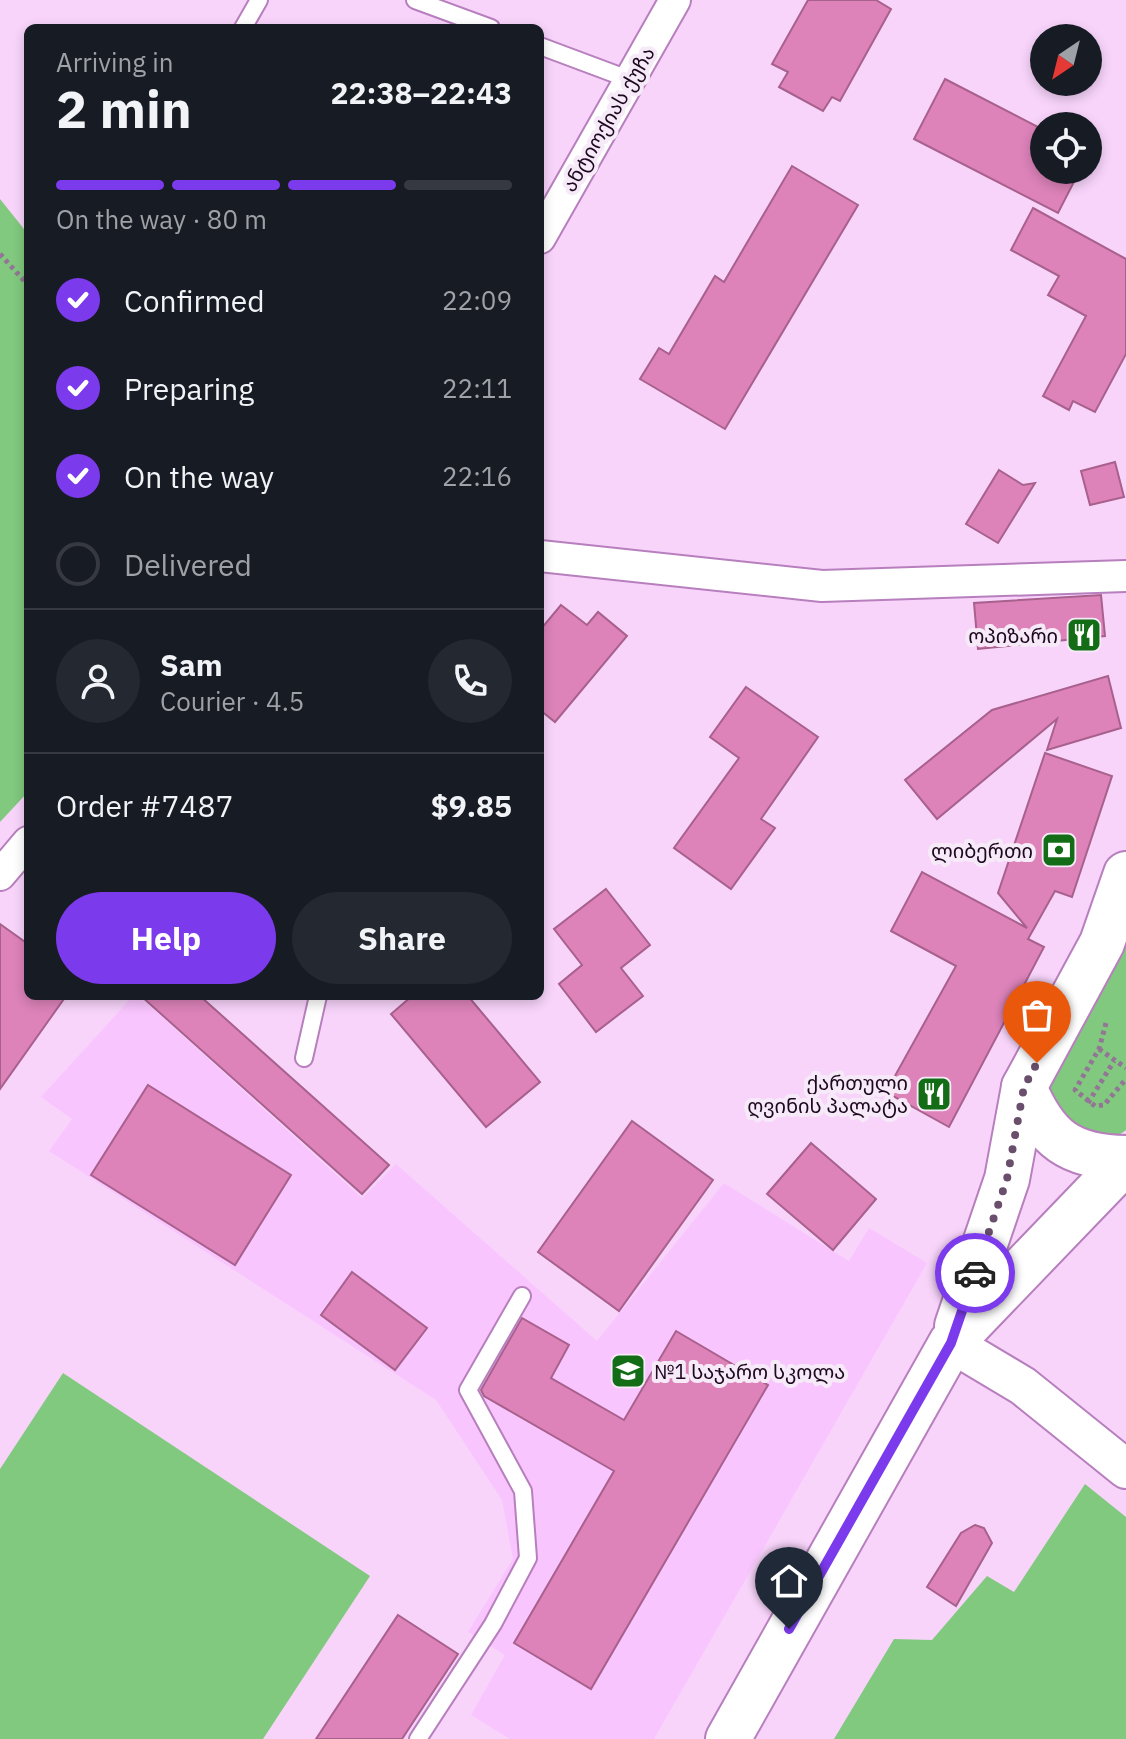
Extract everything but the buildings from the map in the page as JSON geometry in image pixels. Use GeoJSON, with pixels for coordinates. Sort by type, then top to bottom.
{"type":"FeatureCollection","features":[{"type":"Feature","properties":{"kind":"main road"},"geometry":{"type":"LineString","coordinates":[[728,1739],[951,1343],[1007,1179],[1024,1087],[1102,943],[1126,874]]}},
{"type":"Feature","properties":{"kind":"main road"},"geometry":{"type":"LineString","coordinates":[[1024,1087],[1037,1119],[1062,1144],[1094,1157],[1126,1159]]}},
{"type":"Feature","properties":{"kind":"main road"},"geometry":{"type":"LineString","coordinates":[[951,1343],[1126,1159]]}},
{"type":"Feature","properties":{"kind":"street","name":"ანტიოქიას ქუჩა"},"geometry":{"type":"LineString","coordinates":[[544,231],[675,0]]}},
{"type":"Feature","properties":{"kind":"street"},"geometry":{"type":"LineString","coordinates":[[544,556],[822,586],[1126,576]]}},
{"type":"Feature","properties":{"kind":"street"},"geometry":{"type":"LineString","coordinates":[[0,875],[24,847]]}},
{"type":"Feature","properties":{"kind":"street"},"geometry":{"type":"LineString","coordinates":[[951,1343],[1023,1386],[1126,1469]]}},
{"type":"Feature","properties":{"kind":"lane"},"geometry":{"type":"LineString","coordinates":[[245,24],[259,0]]}},
{"type":"Feature","properties":{"kind":"lane"},"geometry":{"type":"LineString","coordinates":[[415,0],[480,24]]}},
{"type":"Feature","properties":{"kind":"lane"},"geometry":{"type":"LineString","coordinates":[[544,47],[631,80]]}},
{"type":"Feature","properties":{"kind":"lane"},"geometry":{"type":"LineString","coordinates":[[304,1058],[317,1000]]}},
{"type":"Feature","properties":{"kind":"lane"},"geometry":{"type":"LineString","coordinates":[[418,1739],[493,1624],[528,1558],[523,1491],[468,1390],[522,1296]]}},
{"type":"Feature","properties":{"kind":"path"},"geometry":{"type":"LineString","coordinates":[[0,254],[24,281]]}},
{"type":"Feature","properties":{"kind":"path"},"geometry":{"type":"LineString","coordinates":[[1111,1013],[1099,1049],[1075,1090],[1088,1103],[1104,1105],[1126,1079]]}},
{"type":"Feature","properties":{"kind":"path"},"geometry":{"type":"LineString","coordinates":[[1099,1049],[1126,1068]]}},
{"type":"Feature","properties":{"kind":"path"},"geometry":{"type":"LineString","coordinates":[[1088,1103],[1114,1061]]}},
{"type":"Feature","properties":{"kind":"shaded area","name":"№1 საჯარო სკოლა"},"geometry":{"type":"Polygon","coordinates":[[[129,1000],[143,1000],[362,1198],[396,1164],[597,1341],[724,1183],[849,1261],[869,1228],[927,1263],[654,1739],[510,1739],[471,1715],[505,1655],[468,1632],[513,1559],[502,1500],[436,1400],[49,1151],[72,1119],[41,1097],[129,1000]]]}},
{"type":"Feature","properties":{"kind":"green space"},"geometry":{"type":"Polygon","coordinates":[[[0,199],[24,229],[24,796],[0,822],[0,199]]]}},
{"type":"Feature","properties":{"kind":"green space"},"geometry":{"type":"Polygon","coordinates":[[[1126,925],[1126,1130],[1095,1139],[1078,1134],[1061,1118],[1053,1104],[1051,1089],[1071,1032],[1126,925]]]}},
{"type":"Feature","properties":{"kind":"green space"},"geometry":{"type":"Polygon","coordinates":[[[63,1373],[370,1576],[263,1739],[0,1739],[0,1469],[63,1373]]]}},
{"type":"Feature","properties":{"kind":"green space"},"geometry":{"type":"Polygon","coordinates":[[[1085,1484],[1126,1517],[1126,1739],[834,1739],[894,1639],[932,1640],[987,1576],[1014,1592],[1085,1484]]]}},
{"type":"Feature","properties":{"kind":"way so far"},"geometry":{"type":"LineString","coordinates":[[975,1273],[1007,1179],[1024,1087],[1037,1063]]}},
{"type":"Feature","properties":{"kind":"place","name":"ოპიზარი"},"geometry":{"type":"Point","coordinates":[1084,635]}},
{"type":"Feature","properties":{"kind":"place","name":"ლიბერთი"},"geometry":{"type":"Point","coordinates":[1059,850]}},
{"type":"Feature","properties":{"kind":"place","name":"ქართული ღვინის პალატა"},"geometry":{"type":"Point","coordinates":[934,1094]}},
{"type":"Feature","properties":{"kind":"place","name":"№1 საჯარო სკოლა"},"geometry":{"type":"Point","coordinates":[628,1371]}},
{"type":"Feature","properties":{"kind":"route"},"geometry":{"type":"LineString","coordinates":[[789,1629],[951,1343],[975,1273]]}}]}
